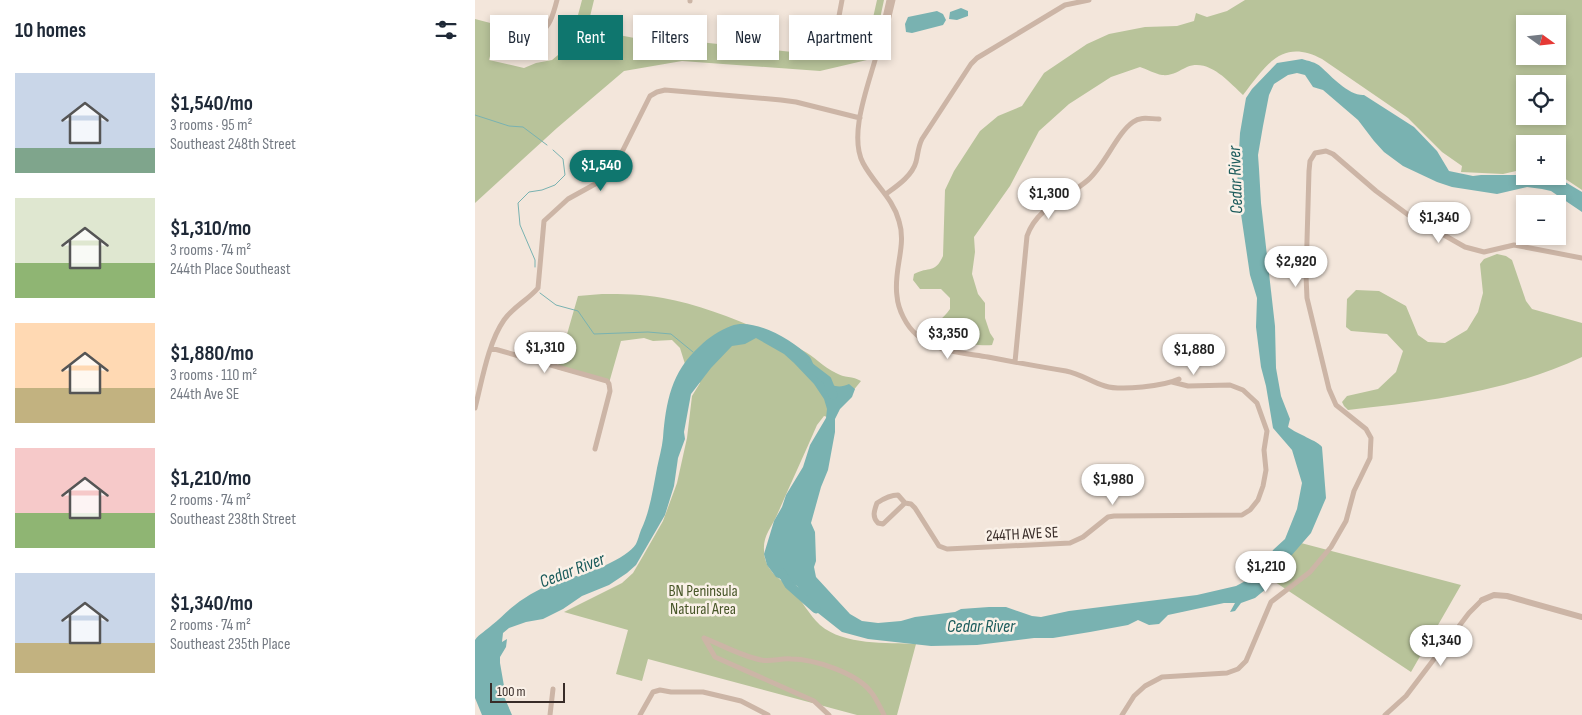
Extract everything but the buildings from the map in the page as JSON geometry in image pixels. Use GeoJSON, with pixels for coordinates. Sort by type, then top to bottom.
{"type":"FeatureCollection","features":[{"type":"Feature","properties":{"kind":"street"},"geometry":{"type":"LineString","coordinates":[[548,25],[557,0]]}},
{"type":"Feature","properties":{"kind":"street"},"geometry":{"type":"LineString","coordinates":[[839,15],[843,0]]}},
{"type":"Feature","properties":{"kind":"street"},"geometry":{"type":"LineString","coordinates":[[886,15],[889,0]]}},
{"type":"Feature","properties":{"kind":"street"},"geometry":{"type":"LineString","coordinates":[[889,15],[893,0]]}},
{"type":"Feature","properties":{"kind":"street"},"geometry":{"type":"LineString","coordinates":[[886,194],[911,172],[916,164],[918,147],[922,139],[971,64],[977,58],[1065,6],[1089,0]]}},
{"type":"Feature","properties":{"kind":"street"},"geometry":{"type":"LineString","coordinates":[[875,60],[860,118],[858,140],[864,164],[886,194],[899,218],[902,240],[896,285],[897,296],[903,316],[917,335],[939,347],[1074,373],[1112,388],[1172,382],[1179,379]]}},
{"type":"Feature","properties":{"kind":"street"},"geometry":{"type":"LineString","coordinates":[[475,408],[491,348],[504,320],[538,288],[544,221],[568,199],[606,178],[613,170],[650,96],[665,90],[781,100],[860,118]]}},
{"type":"Feature","properties":{"kind":"street"},"geometry":{"type":"LineString","coordinates":[[1015,362],[1027,236],[1035,219],[1088,180],[1098,170],[1132,122],[1143,118],[1159,119]]}},
{"type":"Feature","properties":{"kind":"street"},"geometry":{"type":"LineString","coordinates":[[1122,715],[1134,696],[1145,686],[1162,677],[1227,673],[1238,668],[1246,661],[1271,602],[1310,572],[1331,546],[1346,521],[1354,491],[1370,458],[1371,438],[1365,429],[1336,405],[1330,392],[1307,298],[1309,171],[1310,161],[1315,153],[1326,151],[1333,154],[1376,191],[1407,214],[1465,247],[1484,252],[1505,246],[1524,246],[1582,258]]}},
{"type":"Feature","properties":{"kind":"street"},"geometry":{"type":"LineString","coordinates":[[491,348],[605,380],[609,384],[610,390],[595,448]]}},
{"type":"Feature","properties":{"kind":"street","name":"244TH AVE SE"},"geometry":{"type":"LineString","coordinates":[[905,503],[911,504],[915,508],[939,546],[947,549],[1070,543],[1083,537],[1108,517],[1114,516],[1242,515],[1250,510],[1258,500],[1266,470],[1264,450],[1267,431],[1257,403],[1243,390],[1230,385],[1188,386],[1172,382]]}},
{"type":"Feature","properties":{"kind":"street"},"geometry":{"type":"LineString","coordinates":[[898,495],[905,503],[883,524],[875,520],[874,515],[877,503],[882,500],[898,495]]}},
{"type":"Feature","properties":{"kind":"street"},"geometry":{"type":"LineString","coordinates":[[1385,715],[1406,696],[1469,613],[1482,600],[1494,595],[1507,596],[1582,617]]}},
{"type":"Feature","properties":{"kind":"street"},"geometry":{"type":"LineString","coordinates":[[829,715],[814,701],[715,657],[704,638],[747,656],[763,660],[792,658],[809,660],[855,678],[871,691],[884,715]]}},
{"type":"Feature","properties":{"kind":"street"},"geometry":{"type":"LineString","coordinates":[[550,715],[553,689]]}},
{"type":"Feature","properties":{"kind":"street"},"geometry":{"type":"LineString","coordinates":[[640,715],[653,692],[660,690],[703,692],[741,701],[768,715]]}},
{"type":"Feature","properties":{"kind":"green space"},"geometry":{"type":"Polygon","coordinates":[[[582,0],[594,0],[590,15],[578,15],[582,0]]]}},
{"type":"Feature","properties":{"kind":"green space"},"geometry":{"type":"Polygon","coordinates":[[[877,0],[884,0],[881,15],[874,15],[877,0]]]}},
{"type":"Feature","properties":{"kind":"green space"},"geometry":{"type":"Polygon","coordinates":[[[1245,0],[1582,0],[1582,190],[1566,179],[1566,135],[1516,135],[1516,171],[1503,174],[1461,172],[1462,166],[1442,152],[1408,118],[1322,59],[1308,53],[1285,53],[1276,58],[1259,74],[1243,95],[1211,68],[1195,65],[1169,75],[1162,75],[1140,67],[1111,77],[1069,104],[1039,131],[1010,186],[974,237],[975,252],[972,274],[978,294],[985,303],[985,318],[994,339],[992,345],[976,345],[955,341],[921,330],[924,325],[936,322],[945,316],[950,309],[950,298],[941,289],[920,289],[913,280],[914,274],[934,267],[943,256],[945,190],[954,171],[980,131],[998,116],[1022,106],[1044,73],[1087,44],[1109,34],[1145,27],[1177,26],[1194,21],[1196,13],[1207,17],[1227,11],[1245,0]]]}},
{"type":"Feature","properties":{"kind":"green space"},"geometry":{"type":"Polygon","coordinates":[[[475,19],[490,23],[489,60],[524,68],[536,63],[552,60],[558,55],[558,60],[623,60],[623,36],[633,38],[633,60],[707,60],[707,43],[717,44],[717,60],[779,60],[779,51],[789,52],[789,60],[867,60],[820,71],[682,61],[624,71],[557,128],[475,203],[475,19]]]}},
{"type":"Feature","properties":{"kind":"green space"},"geometry":{"type":"Polygon","coordinates":[[[1497,254],[1512,260],[1526,301],[1532,309],[1582,323],[1582,357],[1554,369],[1497,387],[1438,399],[1348,410],[1342,402],[1347,396],[1378,389],[1396,372],[1403,351],[1387,334],[1351,331],[1346,327],[1347,299],[1356,290],[1379,291],[1406,306],[1418,335],[1428,342],[1445,343],[1467,330],[1478,312],[1483,293],[1480,264],[1484,259],[1497,254]]]}},
{"type":"Feature","properties":{"kind":"green space","name":"BN Peninsula Natural Area"},"geometry":{"type":"Polygon","coordinates":[[[633,294],[655,297],[716,312],[752,326],[802,350],[839,375],[861,381],[831,418],[824,416],[817,425],[766,536],[764,545],[765,557],[773,573],[795,593],[816,621],[830,632],[841,637],[866,642],[916,644],[897,715],[857,715],[648,659],[642,681],[616,674],[628,630],[564,612],[622,583],[633,573],[663,521],[677,483],[687,438],[692,396],[700,383],[685,364],[680,348],[672,340],[653,341],[644,338],[621,341],[609,383],[557,369],[578,296],[633,294]]]}},
{"type":"Feature","properties":{"kind":"green space"},"geometry":{"type":"Polygon","coordinates":[[[1301,543],[1461,585],[1411,672],[1272,580],[1277,571],[1301,543]]]}},
{"type":"Feature","properties":{"kind":"water"},"geometry":{"type":"Polygon","coordinates":[[[961,8],[968,11],[968,16],[957,20],[949,19],[950,12],[961,8]]]}},
{"type":"Feature","properties":{"kind":"water"},"geometry":{"type":"Polygon","coordinates":[[[937,11],[943,14],[946,20],[943,25],[912,33],[906,32],[905,24],[908,17],[937,11]]]}},
{"type":"Feature","properties":{"kind":"water"},"geometry":{"type":"Polygon","coordinates":[[[1302,59],[1317,64],[1346,89],[1364,95],[1414,127],[1437,151],[1449,171],[1473,176],[1516,175],[1516,185],[1566,185],[1566,183],[1582,192],[1582,212],[1566,201],[1566,195],[1557,195],[1551,191],[1542,189],[1527,187],[1497,194],[1452,187],[1437,182],[1403,166],[1384,152],[1358,120],[1323,90],[1313,87],[1305,75],[1297,73],[1288,75],[1274,84],[1269,95],[1258,155],[1261,203],[1275,326],[1276,368],[1281,396],[1290,419],[1288,427],[1322,447],[1326,498],[1311,533],[1278,571],[1266,589],[1255,598],[1241,603],[1235,611],[1230,612],[1235,603],[1224,603],[1168,615],[1159,624],[1149,625],[1138,620],[1128,625],[1053,638],[1034,638],[977,645],[931,646],[868,639],[842,632],[818,613],[797,586],[776,577],[767,565],[764,554],[774,521],[786,495],[803,467],[810,445],[826,418],[827,409],[824,399],[814,384],[794,363],[784,354],[756,338],[745,344],[732,346],[711,368],[691,394],[684,432],[685,439],[678,458],[674,486],[665,515],[636,565],[609,585],[582,596],[563,609],[543,619],[509,628],[503,633],[502,642],[507,639],[506,647],[500,657],[504,686],[503,694],[512,715],[482,715],[475,698],[475,640],[512,607],[530,595],[558,581],[605,565],[631,550],[636,544],[651,500],[662,446],[668,400],[676,377],[690,356],[707,340],[718,332],[740,324],[761,327],[783,337],[809,356],[819,374],[829,384],[844,386],[849,384],[855,389],[852,397],[840,409],[835,419],[835,432],[828,470],[811,523],[815,532],[816,561],[814,567],[816,577],[850,614],[862,621],[878,623],[901,621],[915,617],[955,612],[961,609],[989,607],[1006,607],[1032,616],[1041,617],[1069,611],[1197,595],[1236,586],[1257,575],[1265,567],[1273,550],[1285,539],[1297,509],[1302,483],[1292,450],[1273,428],[1261,367],[1256,327],[1257,298],[1250,275],[1237,187],[1240,133],[1246,98],[1277,63],[1302,59]]]}},
{"type":"Feature","properties":{"kind":"waterway"},"geometry":{"type":"LineString","coordinates":[[475,115],[509,126],[523,127],[547,145]]}},
{"type":"Feature","properties":{"kind":"waterway"},"geometry":{"type":"LineString","coordinates":[[535,267],[535,260],[520,225],[518,203],[529,192],[555,185],[565,175],[563,159],[553,150]]}},
{"type":"Feature","properties":{"kind":"waterway"},"geometry":{"type":"LineString","coordinates":[[540,293],[556,305],[578,311],[594,334],[648,332],[671,334],[693,352]]}},
{"type":"Feature","properties":{"kind":"waterway","name":"Cedar River"},"geometry":{"type":"LineString","coordinates":[[810,367],[827,380],[833,395]]}},
{"type":"Feature","properties":{"kind":"waterway","name":"Cedar River"},"geometry":{"type":"LineString","coordinates":[[782,573],[789,585],[816,609]]}}]}
